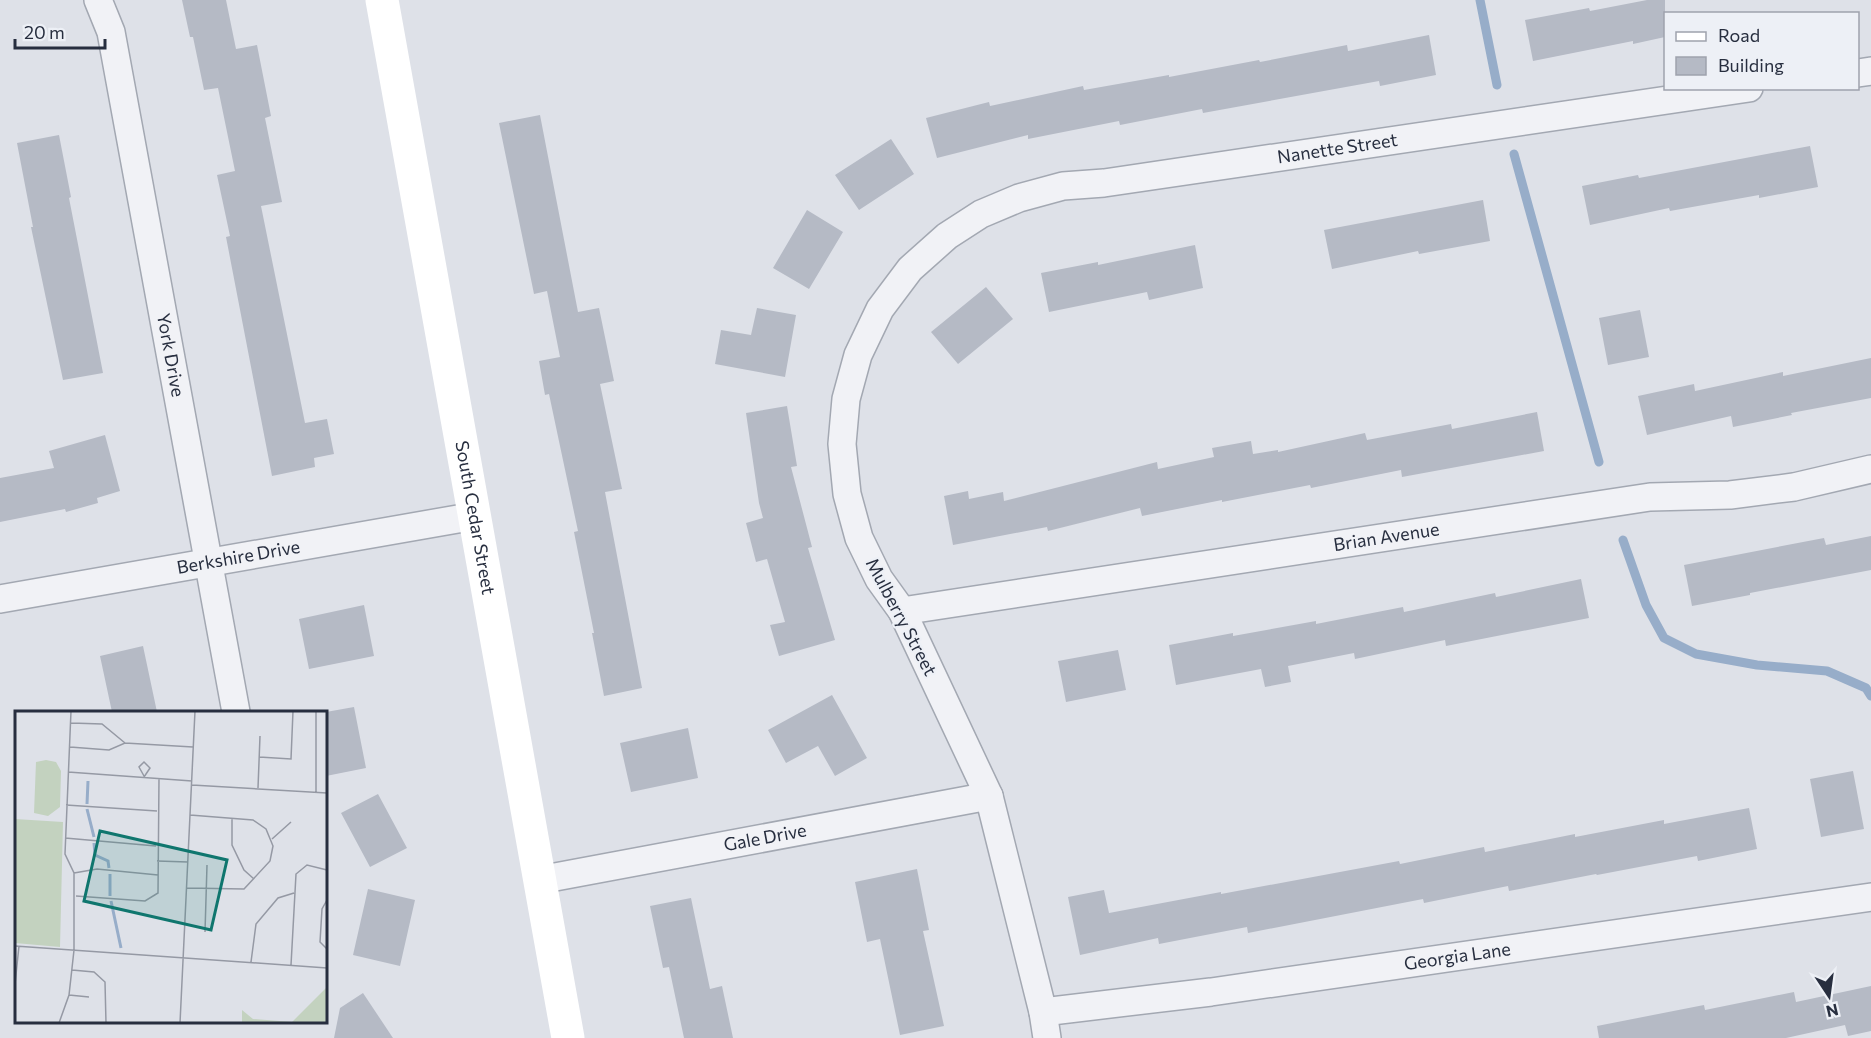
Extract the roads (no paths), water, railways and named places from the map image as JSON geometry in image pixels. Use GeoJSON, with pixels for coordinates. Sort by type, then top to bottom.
{"type":"FeatureCollection","features":[{"type":"Feature","properties":{"kind":"main road","name":"South Cedar Street"},"geometry":{"type":"LineString","coordinates":[[382,0],[568,1038]]}},
{"type":"Feature","properties":{"kind":"street","name":"York Drive"},"geometry":{"type":"LineString","coordinates":[[98,0],[111,32],[236,711]]}},
{"type":"Feature","properties":{"kind":"street","name":"Nanette Street"},"geometry":{"type":"LineString","coordinates":[[936,244],[981,214],[1019,198],[1063,186],[1104,183],[1735,90]]}},
{"type":"Feature","properties":{"kind":"street","name":"Mulberry Street"},"geometry":{"type":"LineString","coordinates":[[936,244],[909,269],[880,309],[858,355],[846,399],[842,444],[847,494],[859,538],[879,579],[902,611],[988,796],[1045,1025]]}},
{"type":"Feature","properties":{"kind":"street","name":"Brian Avenue"},"geometry":{"type":"LineString","coordinates":[[902,611],[1650,497],[1730,495],[1794,487],[1871,469]]}},
{"type":"Feature","properties":{"kind":"street","name":"Berkshire Drive"},"geometry":{"type":"LineString","coordinates":[[0,599],[207,561],[475,516]]}},
{"type":"Feature","properties":{"kind":"street","name":"Gale Drive"},"geometry":{"type":"LineString","coordinates":[[539,880],[988,796]]}},
{"type":"Feature","properties":{"kind":"street","name":"Georgia Lane"},"geometry":{"type":"LineString","coordinates":[[1045,1025],[1210,992],[1871,897]]}},
{"type":"Feature","properties":{"kind":"waterway"},"geometry":{"type":"LineString","coordinates":[[1480,0],[1497,85]]}},
{"type":"Feature","properties":{"kind":"waterway"},"geometry":{"type":"LineString","coordinates":[[1514,154],[1599,462]]}},
{"type":"Feature","properties":{"kind":"waterway"},"geometry":{"type":"LineString","coordinates":[[1623,540],[1646,605],[1664,638],[1696,654],[1757,665],[1827,671],[1866,688],[1871,696]]}}]}
